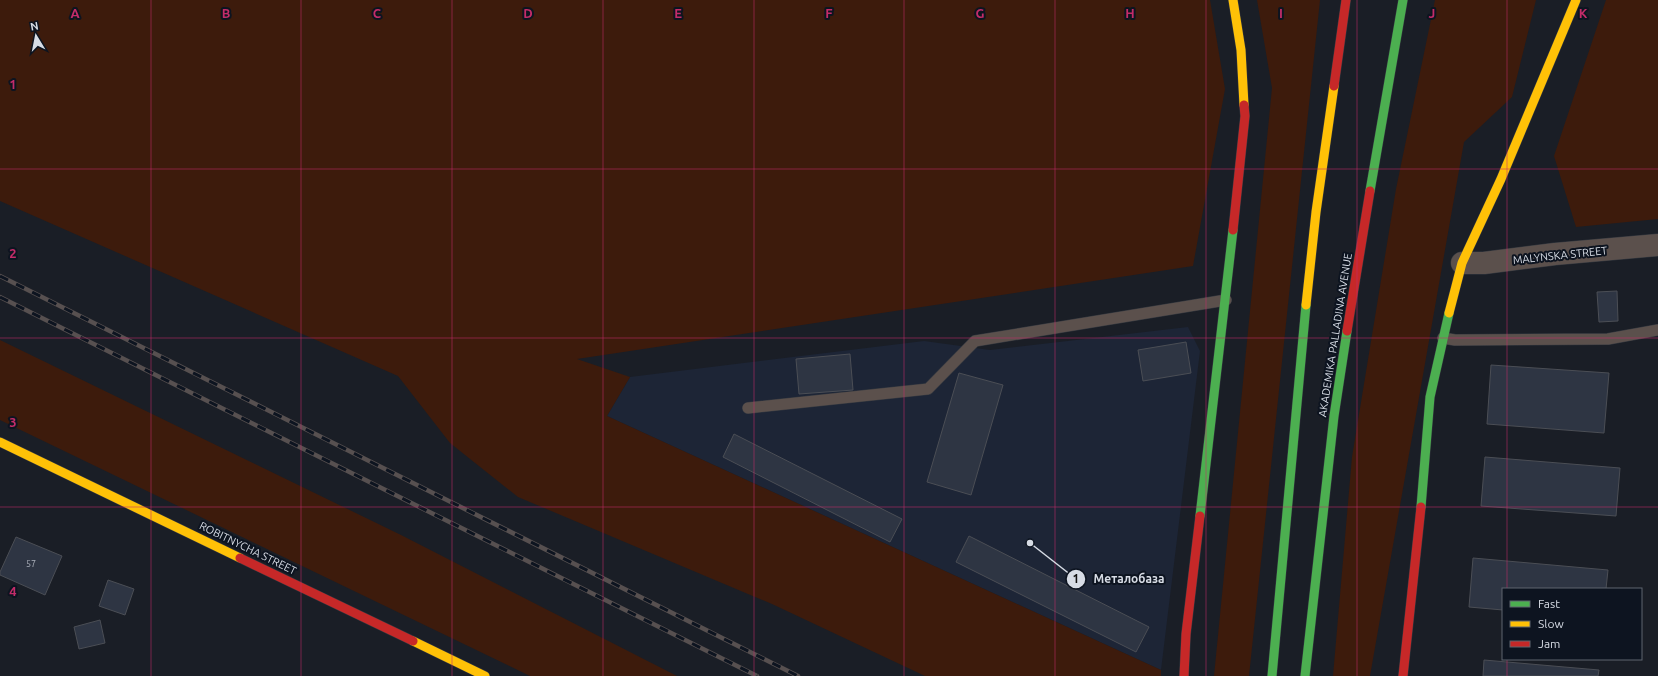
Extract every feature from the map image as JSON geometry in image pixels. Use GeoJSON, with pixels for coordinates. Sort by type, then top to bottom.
{"type":"FeatureCollection","features":[{"type":"Feature","properties":{"kind":"main road"},"geometry":{"type":"LineString","coordinates":[[1184,676],[1186,634],[1226,300],[1245,116],[1241,50],[1233,0]]}},
{"type":"Feature","properties":{"kind":"main road"},"geometry":{"type":"LineString","coordinates":[[1272,676],[1298,380],[1316,212],[1346,0]]}},
{"type":"Feature","properties":{"kind":"main road","name":"AKADEMIKA PALLADINA AVENUE"},"geometry":{"type":"LineString","coordinates":[[1305,676],[1334,416],[1363,232],[1403,0]]}},
{"type":"Feature","properties":{"kind":"main road"},"geometry":{"type":"LineString","coordinates":[[1403,676],[1421,508],[1430,397],[1462,263],[1504,172],[1576,0]]}},
{"type":"Feature","properties":{"kind":"main road","name":"ROBITNYCHA STREET"},"geometry":{"type":"LineString","coordinates":[[0,442],[485,676]]}},
{"type":"Feature","properties":{"kind":"street","name":"MALYNSKA STREET"},"geometry":{"type":"LineString","coordinates":[[1462,263],[1484,263],[1555,254],[1658,245]]}},
{"type":"Feature","properties":{"kind":"lane"},"geometry":{"type":"LineString","coordinates":[[748,408],[928,389],[975,340],[1226,300]]}},
{"type":"Feature","properties":{"kind":"lane"},"geometry":{"type":"LineString","coordinates":[[1443,338],[1455,340],[1608,339],[1658,330]]}},
{"type":"Feature","properties":{"kind":"shaded area"},"geometry":{"type":"Polygon","coordinates":[[[0,0],[1210,0],[1225,89],[1193,266],[577,359],[630,377],[607,416],[1161,670],[1161,676],[925,676],[772,604],[518,497],[450,443],[398,376],[0,201],[0,0]]]}},
{"type":"Feature","properties":{"kind":"shaded area"},"geometry":{"type":"Polygon","coordinates":[[[1257,0],[1320,0],[1249,676],[1214,676],[1272,88],[1257,0]]]}},
{"type":"Feature","properties":{"kind":"shaded area"},"geometry":{"type":"Polygon","coordinates":[[[1435,0],[1536,0],[1512,97],[1464,142],[1370,676],[1333,676],[1352,457],[1396,189],[1435,0]]]}},
{"type":"Feature","properties":{"kind":"shaded area"},"geometry":{"type":"Polygon","coordinates":[[[1606,0],[1658,0],[1658,219],[1576,227],[1554,156],[1606,0]]]}},
{"type":"Feature","properties":{"kind":"shaded area"},"geometry":{"type":"Polygon","coordinates":[[[1188,327],[1200,351],[1161,670],[607,416],[630,377],[924,341],[990,350],[1188,327]]]}},
{"type":"Feature","properties":{"kind":"shaded area"},"geometry":{"type":"Polygon","coordinates":[[[0,340],[401,535],[677,676],[530,676],[0,420],[0,340]]]}},
{"type":"Feature","properties":{"kind":"building"},"geometry":{"type":"Polygon","coordinates":[[[1617,291],[1618,321],[1599,322],[1597,292],[1617,291]]]}},
{"type":"Feature","properties":{"kind":"building"},"geometry":{"type":"Polygon","coordinates":[[[1186,342],[1191,373],[1143,381],[1138,350],[1186,342]]]}},
{"type":"Feature","properties":{"kind":"building"},"geometry":{"type":"Polygon","coordinates":[[[850,354],[853,390],[799,394],[796,359],[850,354]]]}},
{"type":"Feature","properties":{"kind":"building"},"geometry":{"type":"Polygon","coordinates":[[[1491,365],[1609,373],[1604,433],[1487,424],[1491,365]]]}},
{"type":"Feature","properties":{"kind":"building"},"geometry":{"type":"Polygon","coordinates":[[[959,373],[1003,385],[971,495],[927,482],[959,373]]]}},
{"type":"Feature","properties":{"kind":"building"},"geometry":{"type":"Polygon","coordinates":[[[734,434],[902,519],[890,542],[723,457],[734,434]]]}},
{"type":"Feature","properties":{"kind":"building"},"geometry":{"type":"Polygon","coordinates":[[[1485,457],[1620,468],[1616,516],[1481,506],[1485,457]]]}},
{"type":"Feature","properties":{"kind":"building"},"geometry":{"type":"Polygon","coordinates":[[[969,536],[1149,627],[1136,652],[956,562],[969,536]]]}},
{"type":"Feature","properties":{"kind":"building"},"geometry":{"type":"Polygon","coordinates":[[[16,537],[62,556],[45,595],[0,575],[16,537]]]}},
{"type":"Feature","properties":{"kind":"building"},"geometry":{"type":"Polygon","coordinates":[[[1473,558],[1608,570],[1606,588],[1502,588],[1502,610],[1469,607],[1473,558]]]}},
{"type":"Feature","properties":{"kind":"building"},"geometry":{"type":"Polygon","coordinates":[[[108,580],[134,589],[125,615],[99,606],[108,580]]]}},
{"type":"Feature","properties":{"kind":"building"},"geometry":{"type":"Polygon","coordinates":[[[100,620],[105,643],[79,649],[74,627],[100,620]]]}},
{"type":"Feature","properties":{"kind":"building"},"geometry":{"type":"Polygon","coordinates":[[[1484,660],[1599,670],[1598,676],[1483,676],[1484,660]]]}},
{"type":"Feature","properties":{"kind":"railway"},"geometry":{"type":"LineString","coordinates":[[0,276],[798,676]]}},
{"type":"Feature","properties":{"kind":"railway"},"geometry":{"type":"LineString","coordinates":[[0,297],[757,676]]}},
{"type":"Feature","properties":{"kind":"traffic: fast"},"geometry":{"type":"LineString","coordinates":[[1370,191],[1403,0]]}},
{"type":"Feature","properties":{"kind":"traffic: fast"},"geometry":{"type":"LineString","coordinates":[[1200,516],[1233,230]]}},
{"type":"Feature","properties":{"kind":"traffic: fast"},"geometry":{"type":"LineString","coordinates":[[1272,676],[1306,305]]}},
{"type":"Feature","properties":{"kind":"traffic: fast"},"geometry":{"type":"LineString","coordinates":[[1421,507],[1430,397],[1449,313]]}},
{"type":"Feature","properties":{"kind":"traffic: fast"},"geometry":{"type":"LineString","coordinates":[[1305,676],[1334,416],[1347,331]]}},
{"type":"Feature","properties":{"kind":"traffic: slow"},"geometry":{"type":"LineString","coordinates":[[1233,0],[1241,50],[1244,105]]}},
{"type":"Feature","properties":{"kind":"traffic: slow"},"geometry":{"type":"LineString","coordinates":[[1449,313],[1462,263],[1501,179],[1576,0]]}},
{"type":"Feature","properties":{"kind":"traffic: slow"},"geometry":{"type":"LineString","coordinates":[[1306,305],[1316,212],[1334,86]]}},
{"type":"Feature","properties":{"kind":"traffic: slow"},"geometry":{"type":"LineString","coordinates":[[0,442],[240,558]]}},
{"type":"Feature","properties":{"kind":"traffic: slow"},"geometry":{"type":"LineString","coordinates":[[413,641],[485,676]]}},
{"type":"Feature","properties":{"kind":"traffic: jam"},"geometry":{"type":"LineString","coordinates":[[1334,86],[1346,0]]}},
{"type":"Feature","properties":{"kind":"traffic: jam"},"geometry":{"type":"LineString","coordinates":[[1233,230],[1245,116],[1244,105]]}},
{"type":"Feature","properties":{"kind":"traffic: jam"},"geometry":{"type":"LineString","coordinates":[[1347,331],[1370,191]]}},
{"type":"Feature","properties":{"kind":"traffic: jam"},"geometry":{"type":"LineString","coordinates":[[1403,676],[1421,507]]}},
{"type":"Feature","properties":{"kind":"traffic: jam"},"geometry":{"type":"LineString","coordinates":[[1184,676],[1186,634],[1200,516]]}},
{"type":"Feature","properties":{"kind":"traffic: jam"},"geometry":{"type":"LineString","coordinates":[[240,558],[413,641]]}},
{"type":"Feature","properties":{"kind":"place","name":"Металобаза"},"geometry":{"type":"Point","coordinates":[1030,543]}}]}
